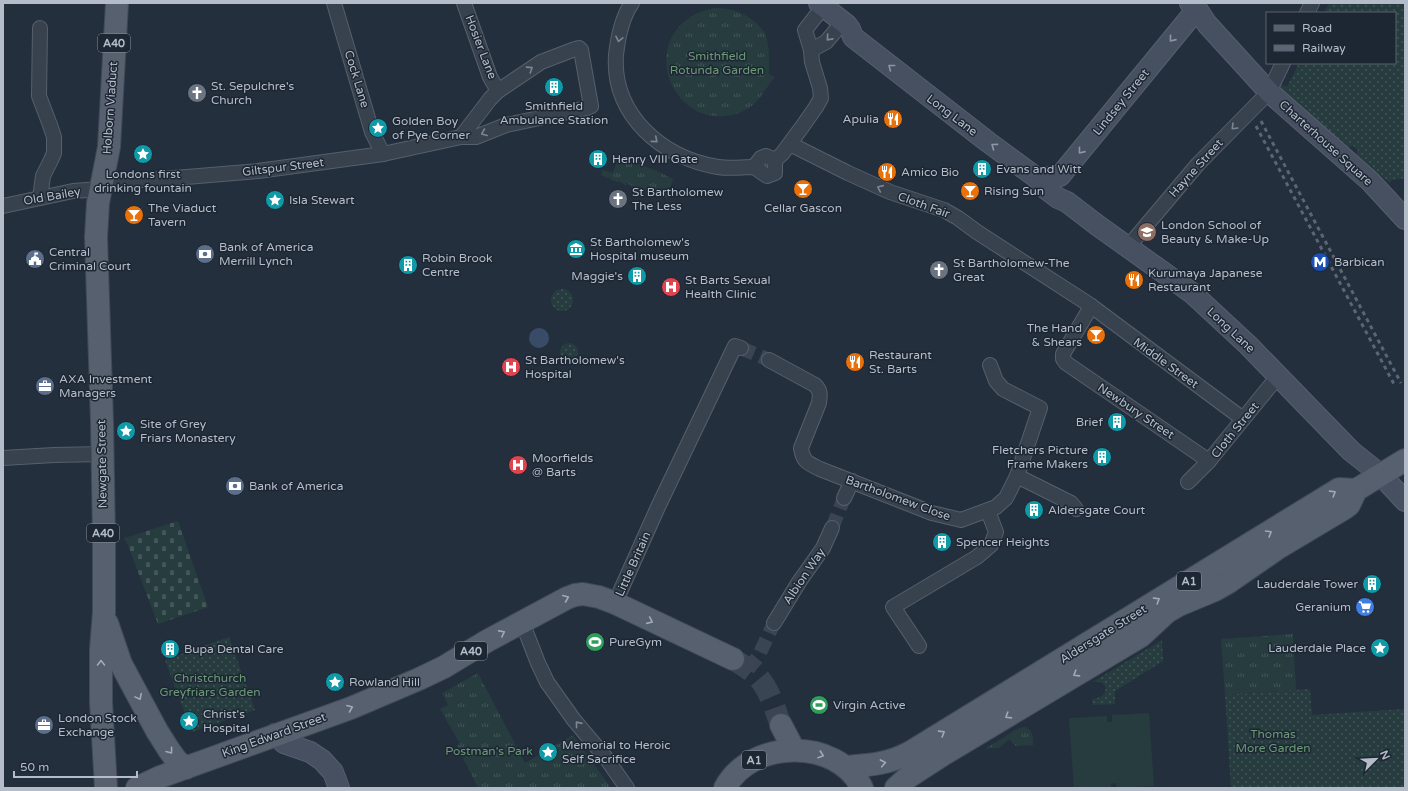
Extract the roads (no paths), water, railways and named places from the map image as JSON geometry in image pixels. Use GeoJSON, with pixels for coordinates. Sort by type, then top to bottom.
{"type":"FeatureCollection","features":[{"type":"Feature","properties":{"kind":"main road","name":"Holborn Viaduct"},"geometry":{"type":"LineString","coordinates":[[102,184],[109,147],[117,3]]}},
{"type":"Feature","properties":{"kind":"main road","name":"Newgate Street"},"geometry":{"type":"LineString","coordinates":[[102,184],[98,203],[96,237],[102,454],[104,612],[101,649],[101,702],[106,788]]}},
{"type":"Feature","properties":{"kind":"main road","name":"Aldersgate Street"},"geometry":{"type":"LineString","coordinates":[[896,788],[907,778],[938,758],[1141,636],[1167,612],[1229,582],[1278,548],[1349,505],[1356,490],[1381,475],[1404,464]]}},
{"type":"Feature","properties":{"kind":"main road","name":"Aldersgate Street"},"geometry":{"type":"LineString","coordinates":[[846,767],[885,763],[896,760],[909,753],[1339,489],[1356,490]]}},
{"type":"Feature","properties":{"kind":"main road","name":"Little Britain"},"geometry":{"type":"LineString","coordinates":[[522,622],[556,603],[575,595],[583,594],[599,597],[615,603]]}},
{"type":"Feature","properties":{"kind":"main road","name":"A40"},"geometry":{"type":"LineString","coordinates":[[615,603],[733,659]]}},
{"type":"Feature","properties":{"kind":"main road","name":"A40"},"geometry":{"type":"LineString","coordinates":[[104,612],[121,664],[163,742],[177,761],[186,768]]}},
{"type":"Feature","properties":{"kind":"main road","name":"King Edward Street"},"geometry":{"type":"LineString","coordinates":[[186,768],[275,734],[351,708],[419,679],[444,667],[522,622]]}},
{"type":"Feature","properties":{"kind":"main road"},"geometry":{"type":"LineString","coordinates":[[781,725],[794,750]]}},
{"type":"Feature","properties":{"kind":"main road","name":"A1"},"geometry":{"type":"LineString","coordinates":[[725,788],[734,774],[747,764],[771,754],[794,750],[813,752],[846,767],[855,776],[862,788]]}},
{"type":"Feature","properties":{"kind":"main road","name":"A40"},"geometry":{"type":"LineString","coordinates":[[137,788],[150,781],[186,768]]}},
{"type":"Feature","properties":{"kind":"street","name":"Cock Lane"},"geometry":{"type":"LineString","coordinates":[[334,3],[372,132],[383,154]]}},
{"type":"Feature","properties":{"kind":"street","name":"Hosier Lane"},"geometry":{"type":"LineString","coordinates":[[464,3],[490,76],[498,91]]}},
{"type":"Feature","properties":{"kind":"street"},"geometry":{"type":"LineString","coordinates":[[632,3],[627,10],[618,41],[616,64],[624,100],[630,111],[644,131],[663,147],[695,162],[726,168],[754,166],[761,158],[766,156],[775,160],[790,144],[816,107],[820,98],[820,88],[812,62],[811,50],[805,30],[821,5]]}},
{"type":"Feature","properties":{"kind":"street"},"geometry":{"type":"LineString","coordinates":[[1308,12],[1312,3]]}},
{"type":"Feature","properties":{"kind":"street","name":"Long Lane"},"geometry":{"type":"LineString","coordinates":[[821,5],[850,29],[853,37],[866,48],[1037,178],[1046,189],[1058,198],[1067,202],[1096,225],[1192,293],[1248,345],[1351,451],[1381,475],[1405,501]]}},
{"type":"Feature","properties":{"kind":"street"},"geometry":{"type":"LineString","coordinates":[[1193,6],[1207,24],[1269,92]]}},
{"type":"Feature","properties":{"kind":"street","name":"Lindsey Street"},"geometry":{"type":"LineString","coordinates":[[1060,176],[1193,6]]}},
{"type":"Feature","properties":{"kind":"street"},"geometry":{"type":"LineString","coordinates":[[811,50],[826,42],[842,22]]}},
{"type":"Feature","properties":{"kind":"street"},"geometry":{"type":"LineString","coordinates":[[40,28],[39,96],[54,137],[54,153],[43,176],[40,198]]}},
{"type":"Feature","properties":{"kind":"street","name":"Giltspur Street"},"geometry":{"type":"LineString","coordinates":[[102,184],[258,171],[383,154],[461,137],[476,137],[506,125],[570,112],[591,106],[581,50],[579,48],[541,62],[498,91]]}},
{"type":"Feature","properties":{"kind":"street","name":"Charterhouse Square"},"geometry":{"type":"LineString","coordinates":[[1283,64],[1269,92],[1370,182],[1405,219]]}},
{"type":"Feature","properties":{"kind":"street"},"geometry":{"type":"LineString","coordinates":[[461,137],[490,99],[498,91]]}},
{"type":"Feature","properties":{"kind":"street","name":"Hayne Street"},"geometry":{"type":"LineString","coordinates":[[1128,247],[1206,156],[1269,92]]}},
{"type":"Feature","properties":{"kind":"street","name":"Cloth Fair"},"geometry":{"type":"LineString","coordinates":[[790,144],[890,192],[944,210],[1090,305]]}},
{"type":"Feature","properties":{"kind":"street"},"geometry":{"type":"LineString","coordinates":[[1037,178],[1060,176],[1067,202]]}},
{"type":"Feature","properties":{"kind":"street","name":"Old Bailey"},"geometry":{"type":"LineString","coordinates":[[3,206],[102,184]]}},
{"type":"Feature","properties":{"kind":"street","name":"Newbury Street"},"geometry":{"type":"LineString","coordinates":[[1090,305],[1088,312],[1063,354],[1063,359],[1066,363],[1209,461]]}},
{"type":"Feature","properties":{"kind":"street","name":"Middle Street"},"geometry":{"type":"LineString","coordinates":[[1090,305],[1096,311],[1243,419]]}},
{"type":"Feature","properties":{"kind":"street","name":"Little Britain"},"geometry":{"type":"LineString","coordinates":[[615,603],[658,507],[733,350],[735,346],[741,348]]}},
{"type":"Feature","properties":{"kind":"street","name":"Bartholomew Close"},"geometry":{"type":"LineString","coordinates":[[768,360],[816,385],[819,389],[819,403],[801,448],[802,456],[806,462],[820,469],[932,513],[961,520],[988,511],[996,507],[1006,498],[1017,476],[1040,408],[1002,389],[996,381],[990,365]]}},
{"type":"Feature","properties":{"kind":"street","name":"Cloth Street"},"geometry":{"type":"LineString","coordinates":[[1188,482],[1209,461],[1280,377]]}},
{"type":"Feature","properties":{"kind":"street"},"geometry":{"type":"LineString","coordinates":[[3,458],[54,454],[102,454]]}},
{"type":"Feature","properties":{"kind":"street"},"geometry":{"type":"LineString","coordinates":[[1017,476],[1071,503],[1076,509]]}},
{"type":"Feature","properties":{"kind":"street"},"geometry":{"type":"LineString","coordinates":[[844,498],[852,481]]}},
{"type":"Feature","properties":{"kind":"street"},"geometry":{"type":"LineString","coordinates":[[919,646],[893,606],[977,557],[991,545],[996,532],[988,511]]}},
{"type":"Feature","properties":{"kind":"street","name":"Albion Way"},"geometry":{"type":"LineString","coordinates":[[774,623],[799,582],[823,548],[832,528]]}},
{"type":"Feature","properties":{"kind":"street"},"geometry":{"type":"LineString","coordinates":[[522,622],[547,682],[574,720],[606,758],[627,788]]}},
{"type":"Feature","properties":{"kind":"street"},"geometry":{"type":"LineString","coordinates":[[275,734],[284,744],[310,752],[322,760],[333,772],[339,788]]}},
{"type":"Feature","properties":{"kind":"water"},"geometry":{"type":"Polygon","coordinates":[[[539,328],[546,331],[549,338],[546,345],[539,348],[532,345],[529,338],[532,331],[539,328]]]}},
{"type":"Feature","properties":{"kind":"tunnel"},"geometry":{"type":"LineString","coordinates":[[741,348],[769,360]]}},
{"type":"Feature","properties":{"kind":"tunnel"},"geometry":{"type":"LineString","coordinates":[[832,528],[844,498]]}},
{"type":"Feature","properties":{"kind":"tunnel"},"geometry":{"type":"LineString","coordinates":[[748,669],[758,657],[774,623]]}},
{"type":"Feature","properties":{"kind":"tunnel"},"geometry":{"type":"LineString","coordinates":[[733,659],[752,672],[762,682],[772,700],[781,725]]}},
{"type":"Feature","properties":{"kind":"railway"},"geometry":{"type":"LineString","coordinates":[[1261,121],[1401,383]]}},
{"type":"Feature","properties":{"kind":"railway"},"geometry":{"type":"LineString","coordinates":[[1256,126],[1395,386]]}},
{"type":"Feature","properties":{"kind":"place","name":"Smithfield Ambulance Station"},"geometry":{"type":"Point","coordinates":[554,87]}},
{"type":"Feature","properties":{"kind":"place","name":"St. Sepulchre's Church"},"geometry":{"type":"Point","coordinates":[197,93]}},
{"type":"Feature","properties":{"kind":"place","name":"Apulia"},"geometry":{"type":"Point","coordinates":[893,119]}},
{"type":"Feature","properties":{"kind":"place","name":"Golden Boy of Pye Corner"},"geometry":{"type":"Point","coordinates":[378,128]}},
{"type":"Feature","properties":{"kind":"place","name":"Londons first drinking fountain"},"geometry":{"type":"Point","coordinates":[143,154]}},
{"type":"Feature","properties":{"kind":"place","name":"Henry VIII Gate"},"geometry":{"type":"Point","coordinates":[598,159]}},
{"type":"Feature","properties":{"kind":"place","name":"Evans and Witt"},"geometry":{"type":"Point","coordinates":[982,169]}},
{"type":"Feature","properties":{"kind":"place","name":"Amico Bio"},"geometry":{"type":"Point","coordinates":[887,172]}},
{"type":"Feature","properties":{"kind":"place","name":"Cellar Gascon"},"geometry":{"type":"Point","coordinates":[803,189]}},
{"type":"Feature","properties":{"kind":"place","name":"Rising Sun"},"geometry":{"type":"Point","coordinates":[970,191]}},
{"type":"Feature","properties":{"kind":"place","name":"St Bartholomew The Less"},"geometry":{"type":"Point","coordinates":[618,199]}},
{"type":"Feature","properties":{"kind":"place","name":"Isla Stewart"},"geometry":{"type":"Point","coordinates":[275,200]}},
{"type":"Feature","properties":{"kind":"place","name":"The Viaduct Tavern"},"geometry":{"type":"Point","coordinates":[134,215]}},
{"type":"Feature","properties":{"kind":"place","name":"London School of Beauty & Make-Up"},"geometry":{"type":"Point","coordinates":[1147,232]}},
{"type":"Feature","properties":{"kind":"place","name":"St Bartholomew's Hospital museum"},"geometry":{"type":"Point","coordinates":[576,249]}},
{"type":"Feature","properties":{"kind":"place","name":"Bank of America Merrill Lynch"},"geometry":{"type":"Point","coordinates":[205,254]}},
{"type":"Feature","properties":{"kind":"place","name":"Central Criminal Court"},"geometry":{"type":"Point","coordinates":[35,259]}},
{"type":"Feature","properties":{"kind":"place","name":"Barbican"},"geometry":{"type":"Point","coordinates":[1320,262]}},
{"type":"Feature","properties":{"kind":"place","name":"Robin Brook Centre"},"geometry":{"type":"Point","coordinates":[408,265]}},
{"type":"Feature","properties":{"kind":"place","name":"St Bartholomew-The Great"},"geometry":{"type":"Point","coordinates":[939,270]}},
{"type":"Feature","properties":{"kind":"place","name":"Maggie's"},"geometry":{"type":"Point","coordinates":[637,276]}},
{"type":"Feature","properties":{"kind":"place","name":"Kurumaya Japanese Restaurant"},"geometry":{"type":"Point","coordinates":[1134,280]}},
{"type":"Feature","properties":{"kind":"place","name":"St Barts Sexual Health Clinic"},"geometry":{"type":"Point","coordinates":[671,287]}},
{"type":"Feature","properties":{"kind":"place","name":"The Hand & Shears"},"geometry":{"type":"Point","coordinates":[1096,335]}},
{"type":"Feature","properties":{"kind":"place","name":"Restaurant St. Barts"},"geometry":{"type":"Point","coordinates":[855,362]}},
{"type":"Feature","properties":{"kind":"place","name":"St Bartholomew's Hospital"},"geometry":{"type":"Point","coordinates":[511,367]}},
{"type":"Feature","properties":{"kind":"place","name":"AXA Investment Managers"},"geometry":{"type":"Point","coordinates":[45,386]}},
{"type":"Feature","properties":{"kind":"place","name":"Brief"},"geometry":{"type":"Point","coordinates":[1117,422]}},
{"type":"Feature","properties":{"kind":"place","name":"Site of Grey Friars Monastery"},"geometry":{"type":"Point","coordinates":[126,431]}},
{"type":"Feature","properties":{"kind":"place","name":"Fletchers Picture Frame Makers"},"geometry":{"type":"Point","coordinates":[1102,457]}},
{"type":"Feature","properties":{"kind":"place","name":"Moorfields @ Barts"},"geometry":{"type":"Point","coordinates":[518,465]}},
{"type":"Feature","properties":{"kind":"place","name":"Bank of America"},"geometry":{"type":"Point","coordinates":[235,486]}},
{"type":"Feature","properties":{"kind":"place","name":"Aldersgate Court"},"geometry":{"type":"Point","coordinates":[1034,510]}},
{"type":"Feature","properties":{"kind":"place","name":"Spencer Heights"},"geometry":{"type":"Point","coordinates":[942,542]}},
{"type":"Feature","properties":{"kind":"place","name":"Lauderdale Tower"},"geometry":{"type":"Point","coordinates":[1372,584]}},
{"type":"Feature","properties":{"kind":"place","name":"Geranium"},"geometry":{"type":"Point","coordinates":[1365,607]}},
{"type":"Feature","properties":{"kind":"place","name":"PureGym"},"geometry":{"type":"Point","coordinates":[595,642]}},
{"type":"Feature","properties":{"kind":"place","name":"Lauderdale Place"},"geometry":{"type":"Point","coordinates":[1380,648]}},
{"type":"Feature","properties":{"kind":"place","name":"Bupa Dental Care"},"geometry":{"type":"Point","coordinates":[170,649]}},
{"type":"Feature","properties":{"kind":"place","name":"Rowland Hill"},"geometry":{"type":"Point","coordinates":[335,682]}},
{"type":"Feature","properties":{"kind":"place","name":"Virgin Active"},"geometry":{"type":"Point","coordinates":[819,705]}},
{"type":"Feature","properties":{"kind":"place","name":"Christ's Hospital"},"geometry":{"type":"Point","coordinates":[189,721]}},
{"type":"Feature","properties":{"kind":"place","name":"London Stock Exchange"},"geometry":{"type":"Point","coordinates":[44,725]}},
{"type":"Feature","properties":{"kind":"place","name":"Memorial to Heroic Self Sacrifice"},"geometry":{"type":"Point","coordinates":[548,752]}},
{"type":"Feature","properties":{"kind":"park label","name":"Smithfield Rotunda Garden"},"geometry":{"type":"Point","coordinates":[717,63]}},
{"type":"Feature","properties":{"kind":"park label","name":"Christchurch Greyfriars Garden"},"geometry":{"type":"Point","coordinates":[210,685]}},
{"type":"Feature","properties":{"kind":"park label","name":"Thomas More Garden"},"geometry":{"type":"Point","coordinates":[1273,741]}},
{"type":"Feature","properties":{"kind":"park label","name":"Postman's Park"},"geometry":{"type":"Point","coordinates":[489,751]}}]}
